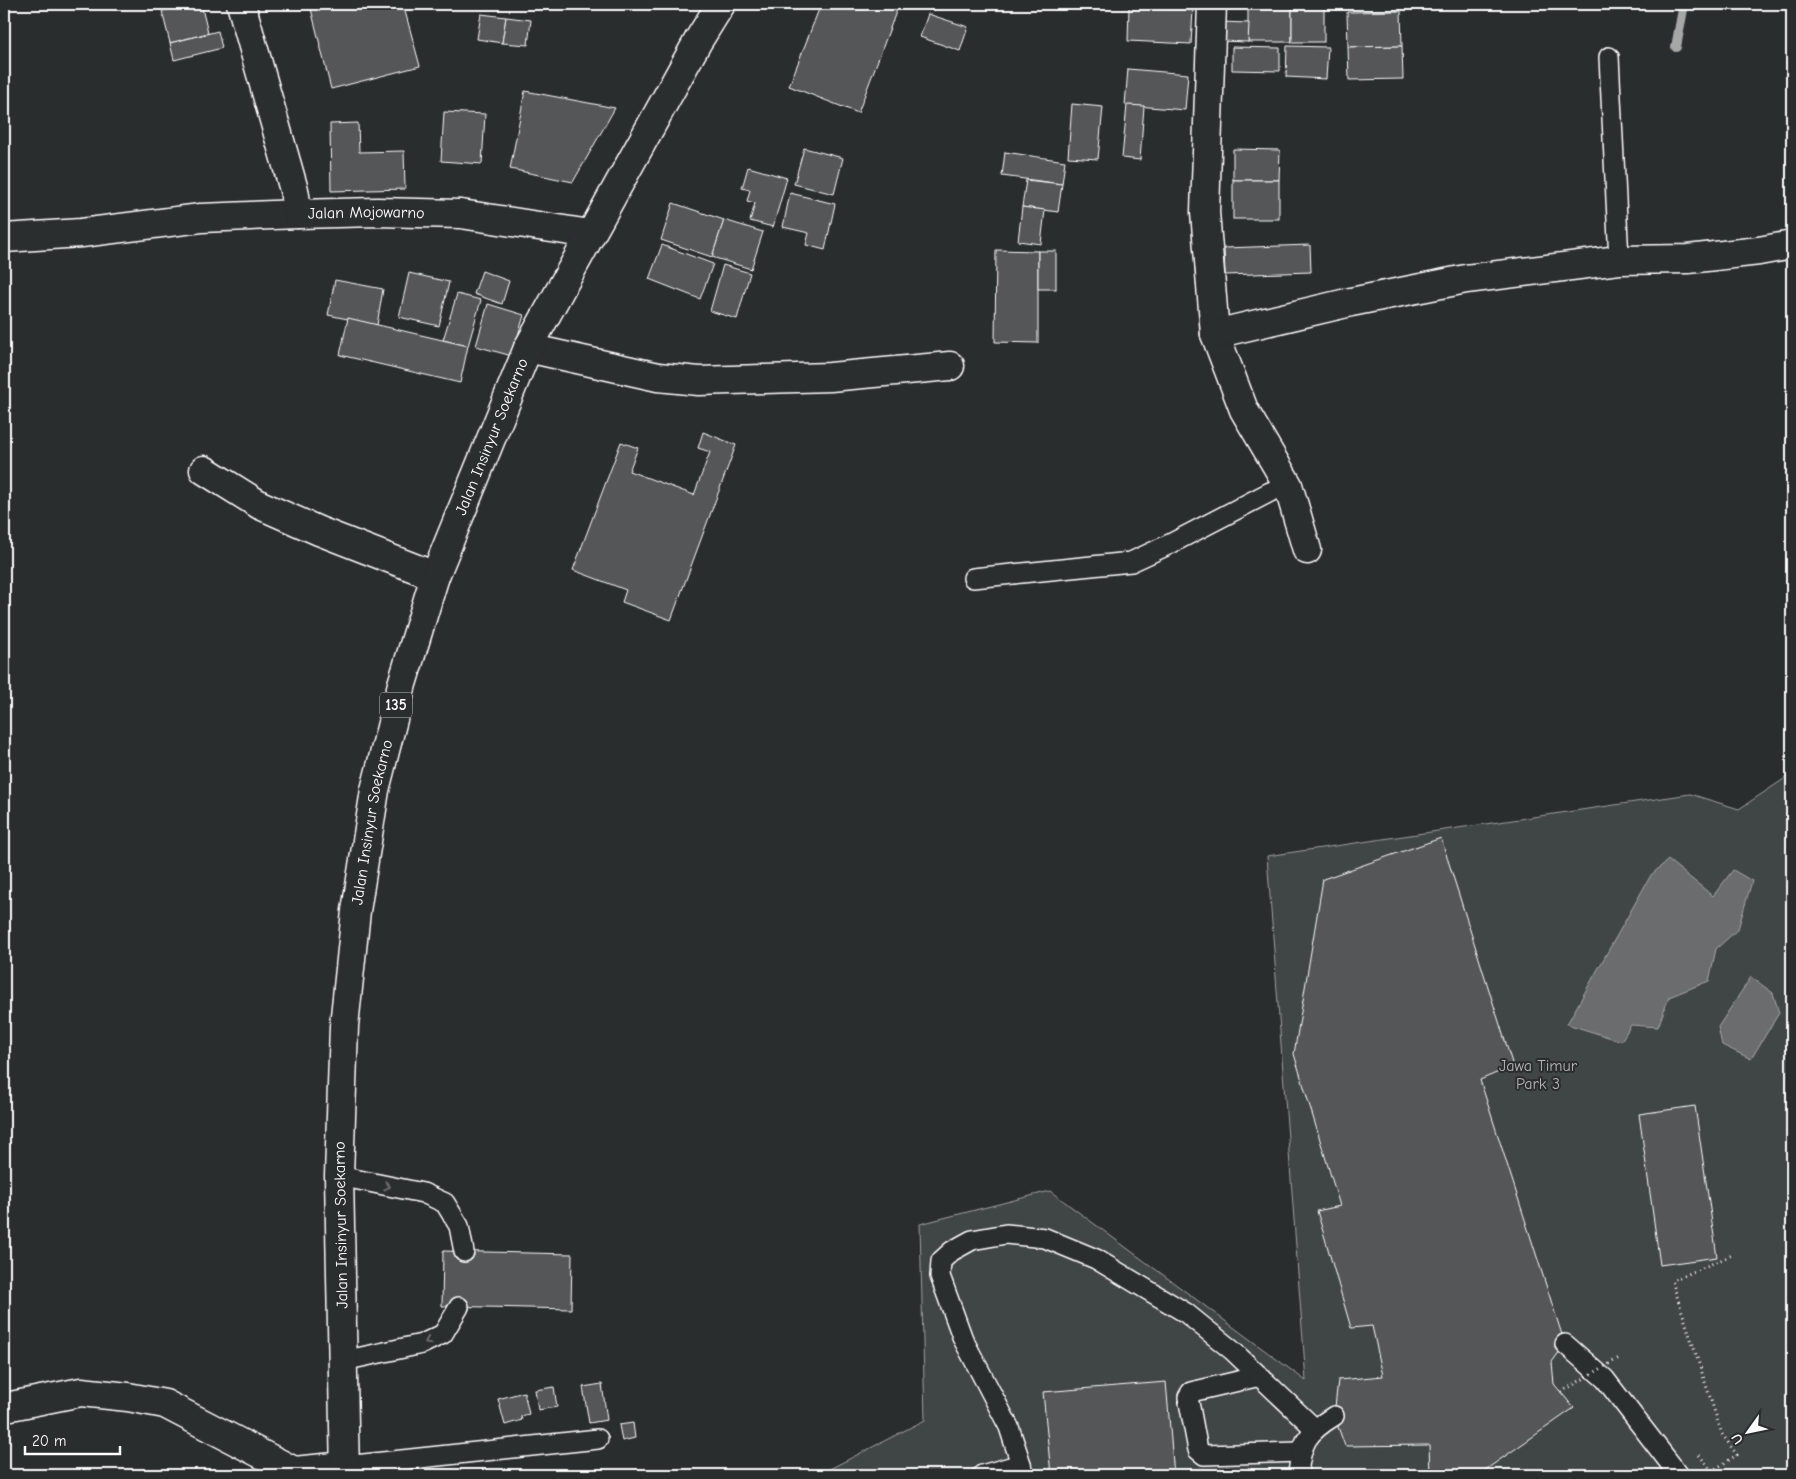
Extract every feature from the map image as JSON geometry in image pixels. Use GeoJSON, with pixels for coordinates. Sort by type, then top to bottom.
{"type":"FeatureCollection","features":[{"type":"Feature","properties":{"kind":"street","name":"Jalan Mojowarno"},"geometry":{"type":"LineString","coordinates":[[241,4],[294,190],[298,214],[377,212],[461,214],[590,234]]}},
{"type":"Feature","properties":{"kind":"street","name":"Jalan Insinyur Soekarno"},"geometry":{"type":"LineString","coordinates":[[345,1471],[339,1176],[344,1026],[356,911],[374,799],[402,684],[435,576],[528,348],[698,41],[721,4]]}},
{"type":"Feature","properties":{"kind":"street"},"geometry":{"type":"LineString","coordinates":[[1212,4],[1205,212],[1216,334],[1244,410],[1288,485],[1307,550]]}},
{"type":"Feature","properties":{"kind":"street"},"geometry":{"type":"LineString","coordinates":[[4,238],[81,233],[201,218],[298,214]]}},
{"type":"Feature","properties":{"kind":"street"},"geometry":{"type":"LineString","coordinates":[[1216,334],[1350,302],[1447,283],[1619,260],[1688,260],[1792,245]]}},
{"type":"Feature","properties":{"kind":"street"},"geometry":{"type":"LineString","coordinates":[[528,348],[658,377],[699,381],[830,377],[950,366]]}},
{"type":"Feature","properties":{"kind":"street"},"geometry":{"type":"LineString","coordinates":[[204,470],[260,504],[319,531],[435,576]]}},
{"type":"Feature","properties":{"kind":"street"},"geometry":{"type":"LineString","coordinates":[[11,1406],[81,1392],[128,1397],[165,1404],[294,1471],[345,1471]]}},
{"type":"Feature","properties":{"kind":"lane"},"geometry":{"type":"LineString","coordinates":[[1610,57],[1619,260]]}},
{"type":"Feature","properties":{"kind":"lane"},"geometry":{"type":"LineString","coordinates":[[973,578],[1131,562],[1270,492],[1288,485]]}},
{"type":"Feature","properties":{"kind":"lane"},"geometry":{"type":"LineString","coordinates":[[339,1176],[423,1192],[445,1203],[460,1226],[464,1252]]}},
{"type":"Feature","properties":{"kind":"lane"},"geometry":{"type":"LineString","coordinates":[[982,1475],[1022,1469],[1009,1427],[963,1339],[940,1276],[941,1261],[952,1251],[972,1240],[1006,1234],[1045,1238],[1096,1259],[1186,1313],[1233,1351],[1314,1428]]}},
{"type":"Feature","properties":{"kind":"lane"},"geometry":{"type":"LineString","coordinates":[[343,1361],[422,1344],[443,1334],[458,1306]]}},
{"type":"Feature","properties":{"kind":"lane"},"geometry":{"type":"LineString","coordinates":[[1565,1344],[1605,1379],[1679,1475]]}},
{"type":"Feature","properties":{"kind":"lane"},"geometry":{"type":"LineString","coordinates":[[1260,1376],[1191,1392],[1188,1398],[1198,1450],[1204,1455],[1300,1452]]}},
{"type":"Feature","properties":{"kind":"lane"},"geometry":{"type":"LineString","coordinates":[[1298,1475],[1300,1452],[1314,1428],[1334,1416]]}},
{"type":"Feature","properties":{"kind":"lane"},"geometry":{"type":"LineString","coordinates":[[345,1471],[598,1439]]}},
{"type":"Feature","properties":{"kind":"path"},"geometry":{"type":"LineString","coordinates":[[1694,1448],[1712,1471],[1737,1455],[1722,1434],[1672,1281],[1732,1256]]}},
{"type":"Feature","properties":{"kind":"path"},"geometry":{"type":"LineString","coordinates":[[1561,1392],[1619,1358]]}},
{"type":"Feature","properties":{"kind":"green space","name":"Jawa Timur Park 3"},"geometry":{"type":"Polygon","coordinates":[[[1790,775],[1792,776],[1792,1475],[818,1475],[925,1420],[920,1224],[1050,1191],[1306,1381],[1267,856],[1690,794],[1739,809],[1790,775]]]}},
{"type":"Feature","properties":{"kind":"shaded area"},"geometry":{"type":"Polygon","coordinates":[[[1668,860],[1713,896],[1733,870],[1752,881],[1738,929],[1716,949],[1709,981],[1669,997],[1658,1027],[1631,1025],[1621,1041],[1567,1024],[1651,875],[1668,860]]]}},
{"type":"Feature","properties":{"kind":"shaded area"},"geometry":{"type":"Polygon","coordinates":[[[1751,977],[1773,993],[1779,1013],[1751,1059],[1722,1045],[1718,1027],[1751,977]]]}},
{"type":"Feature","properties":{"kind":"building"},"geometry":{"type":"Polygon","coordinates":[[[201,4],[208,33],[170,43],[162,11],[201,4]]]}},
{"type":"Feature","properties":{"kind":"building"},"geometry":{"type":"Polygon","coordinates":[[[330,4],[403,4],[420,66],[331,89],[311,9],[330,4]]]}},
{"type":"Feature","properties":{"kind":"building"},"geometry":{"type":"Polygon","coordinates":[[[417,4],[463,4],[464,6],[417,9],[417,4]]]}},
{"type":"Feature","properties":{"kind":"building"},"geometry":{"type":"Polygon","coordinates":[[[481,4],[519,4],[519,6],[481,4]]]}},
{"type":"Feature","properties":{"kind":"building"},"geometry":{"type":"Polygon","coordinates":[[[821,4],[899,4],[858,113],[789,86],[821,4]]]}},
{"type":"Feature","properties":{"kind":"building"},"geometry":{"type":"Polygon","coordinates":[[[1248,4],[1292,4],[1292,42],[1248,42],[1248,4]]]}},
{"type":"Feature","properties":{"kind":"building"},"geometry":{"type":"Polygon","coordinates":[[[1292,4],[1324,4],[1324,42],[1292,42],[1292,4]]]}},
{"type":"Feature","properties":{"kind":"building"},"geometry":{"type":"Polygon","coordinates":[[[1129,7],[1193,10],[1191,44],[1128,41],[1129,7]]]}},
{"type":"Feature","properties":{"kind":"building"},"geometry":{"type":"Polygon","coordinates":[[[1401,11],[1402,46],[1348,47],[1347,12],[1401,11]]]}},
{"type":"Feature","properties":{"kind":"building"},"geometry":{"type":"Polygon","coordinates":[[[481,14],[506,17],[502,43],[477,39],[481,14]]]}},
{"type":"Feature","properties":{"kind":"building"},"geometry":{"type":"Polygon","coordinates":[[[928,14],[968,27],[960,51],[920,37],[928,14]]]}},
{"type":"Feature","properties":{"kind":"building"},"geometry":{"type":"Polygon","coordinates":[[[506,17],[531,20],[528,45],[502,43],[506,17]]]}},
{"type":"Feature","properties":{"kind":"building"},"geometry":{"type":"Polygon","coordinates":[[[1220,22],[1249,23],[1248,42],[1220,41],[1220,22]]]}},
{"type":"Feature","properties":{"kind":"building"},"geometry":{"type":"Polygon","coordinates":[[[218,31],[222,48],[174,60],[170,43],[218,31]]]}},
{"type":"Feature","properties":{"kind":"building"},"geometry":{"type":"Polygon","coordinates":[[[1287,46],[1328,47],[1326,79],[1286,77],[1287,46]]]}},
{"type":"Feature","properties":{"kind":"building"},"geometry":{"type":"Polygon","coordinates":[[[1402,46],[1403,79],[1349,80],[1348,47],[1402,46]]]}},
{"type":"Feature","properties":{"kind":"building"},"geometry":{"type":"Polygon","coordinates":[[[1232,47],[1280,48],[1280,71],[1232,70],[1232,47]]]}},
{"type":"Feature","properties":{"kind":"building"},"geometry":{"type":"Polygon","coordinates":[[[1128,69],[1188,74],[1185,110],[1125,105],[1128,69]]]}},
{"type":"Feature","properties":{"kind":"building"},"geometry":{"type":"Polygon","coordinates":[[[525,91],[615,108],[573,182],[510,169],[525,91]]]}},
{"type":"Feature","properties":{"kind":"building"},"geometry":{"type":"Polygon","coordinates":[[[1072,104],[1103,107],[1098,159],[1068,157],[1072,104]]]}},
{"type":"Feature","properties":{"kind":"building"},"geometry":{"type":"Polygon","coordinates":[[[1127,105],[1144,106],[1140,160],[1122,158],[1127,105]]]}},
{"type":"Feature","properties":{"kind":"building"},"geometry":{"type":"Polygon","coordinates":[[[444,112],[485,114],[482,164],[441,161],[444,112]]]}},
{"type":"Feature","properties":{"kind":"building"},"geometry":{"type":"Polygon","coordinates":[[[358,123],[359,152],[404,151],[405,189],[331,191],[330,124],[358,123]]]}},
{"type":"Feature","properties":{"kind":"building"},"geometry":{"type":"Polygon","coordinates":[[[804,148],[843,158],[834,194],[794,184],[804,148]]]}},
{"type":"Feature","properties":{"kind":"building"},"geometry":{"type":"Polygon","coordinates":[[[1233,149],[1280,150],[1279,180],[1233,180],[1233,149]]]}},
{"type":"Feature","properties":{"kind":"building"},"geometry":{"type":"Polygon","coordinates":[[[1005,152],[1065,161],[1062,184],[1002,176],[1005,152]]]}},
{"type":"Feature","properties":{"kind":"building"},"geometry":{"type":"Polygon","coordinates":[[[748,167],[787,178],[773,227],[750,221],[755,203],[747,201],[750,190],[742,188],[748,167]]]}},
{"type":"Feature","properties":{"kind":"building"},"geometry":{"type":"Polygon","coordinates":[[[1026,180],[1062,184],[1058,212],[1022,207],[1026,180]]]}},
{"type":"Feature","properties":{"kind":"building"},"geometry":{"type":"Polygon","coordinates":[[[1233,180],[1279,180],[1279,219],[1233,219],[1233,180]]]}},
{"type":"Feature","properties":{"kind":"building"},"geometry":{"type":"Polygon","coordinates":[[[790,193],[835,204],[825,250],[806,245],[809,233],[783,227],[790,193]]]}},
{"type":"Feature","properties":{"kind":"building"},"geometry":{"type":"Polygon","coordinates":[[[673,203],[724,220],[712,257],[661,240],[673,203]]]}},
{"type":"Feature","properties":{"kind":"building"},"geometry":{"type":"Polygon","coordinates":[[[1022,207],[1045,210],[1041,244],[1018,241],[1022,207]]]}},
{"type":"Feature","properties":{"kind":"building"},"geometry":{"type":"Polygon","coordinates":[[[724,220],[763,232],[751,269],[712,257],[724,220]]]}},
{"type":"Feature","properties":{"kind":"building"},"geometry":{"type":"Polygon","coordinates":[[[662,245],[713,264],[700,299],[649,279],[662,245]]]}},
{"type":"Feature","properties":{"kind":"building"},"geometry":{"type":"Polygon","coordinates":[[[1310,245],[1311,272],[1225,275],[1224,248],[1310,245]]]}},
{"type":"Feature","properties":{"kind":"building"},"geometry":{"type":"Polygon","coordinates":[[[996,250],[1038,251],[1038,343],[995,342],[996,250]]]}},
{"type":"Feature","properties":{"kind":"building"},"geometry":{"type":"Polygon","coordinates":[[[1038,251],[1056,251],[1056,289],[1038,289],[1038,251]]]}},
{"type":"Feature","properties":{"kind":"building"},"geometry":{"type":"Polygon","coordinates":[[[723,265],[750,273],[737,319],[710,311],[723,265]]]}},
{"type":"Feature","properties":{"kind":"building"},"geometry":{"type":"Polygon","coordinates":[[[482,271],[509,281],[502,304],[474,294],[482,271]]]}},
{"type":"Feature","properties":{"kind":"building"},"geometry":{"type":"Polygon","coordinates":[[[409,273],[449,282],[439,326],[399,317],[409,273]]]}},
{"type":"Feature","properties":{"kind":"building"},"geometry":{"type":"Polygon","coordinates":[[[335,280],[383,289],[377,325],[328,315],[335,280]]]}},
{"type":"Feature","properties":{"kind":"building"},"geometry":{"type":"Polygon","coordinates":[[[457,294],[481,300],[468,346],[443,340],[457,294]]]}},
{"type":"Feature","properties":{"kind":"building"},"geometry":{"type":"Polygon","coordinates":[[[488,304],[524,315],[512,356],[476,346],[488,304]]]}},
{"type":"Feature","properties":{"kind":"building"},"geometry":{"type":"Polygon","coordinates":[[[348,318],[468,346],[460,383],[340,355],[348,318]]]}},
{"type":"Feature","properties":{"kind":"building"},"geometry":{"type":"Polygon","coordinates":[[[703,432],[736,445],[671,620],[622,602],[626,590],[573,570],[621,442],[638,448],[629,471],[694,495],[710,452],[698,448],[703,432]]]}},
{"type":"Feature","properties":{"kind":"building"},"geometry":{"type":"Polygon","coordinates":[[[1441,838],[1513,1066],[1480,1080],[1565,1344],[1552,1362],[1554,1384],[1574,1408],[1478,1475],[1430,1475],[1429,1445],[1345,1446],[1334,1416],[1338,1380],[1383,1376],[1372,1326],[1351,1328],[1317,1211],[1340,1206],[1294,1054],[1323,879],[1441,838]]]}},
{"type":"Feature","properties":{"kind":"building"},"geometry":{"type":"Polygon","coordinates":[[[1695,1106],[1717,1257],[1660,1265],[1639,1114],[1695,1106]]]}},
{"type":"Feature","properties":{"kind":"building"},"geometry":{"type":"Polygon","coordinates":[[[443,1251],[572,1254],[571,1309],[442,1306],[443,1251]]]}},
{"type":"Feature","properties":{"kind":"building"},"geometry":{"type":"Polygon","coordinates":[[[1166,1382],[1174,1475],[1051,1475],[1043,1392],[1166,1382]]]}},
{"type":"Feature","properties":{"kind":"building"},"geometry":{"type":"Polygon","coordinates":[[[602,1384],[607,1420],[589,1423],[583,1387],[602,1384]]]}},
{"type":"Feature","properties":{"kind":"building"},"geometry":{"type":"Polygon","coordinates":[[[554,1387],[557,1407],[538,1410],[535,1390],[554,1387]]]}},
{"type":"Feature","properties":{"kind":"building"},"geometry":{"type":"Polygon","coordinates":[[[524,1392],[529,1414],[521,1416],[522,1420],[505,1425],[498,1399],[524,1392]]]}},
{"type":"Feature","properties":{"kind":"building"},"geometry":{"type":"Polygon","coordinates":[[[633,1423],[635,1438],[622,1441],[619,1425],[633,1423]]]}},
{"type":"Feature","properties":{"kind":"waterway"},"geometry":{"type":"LineString","coordinates":[[1676,47],[1684,4]]}}]}
